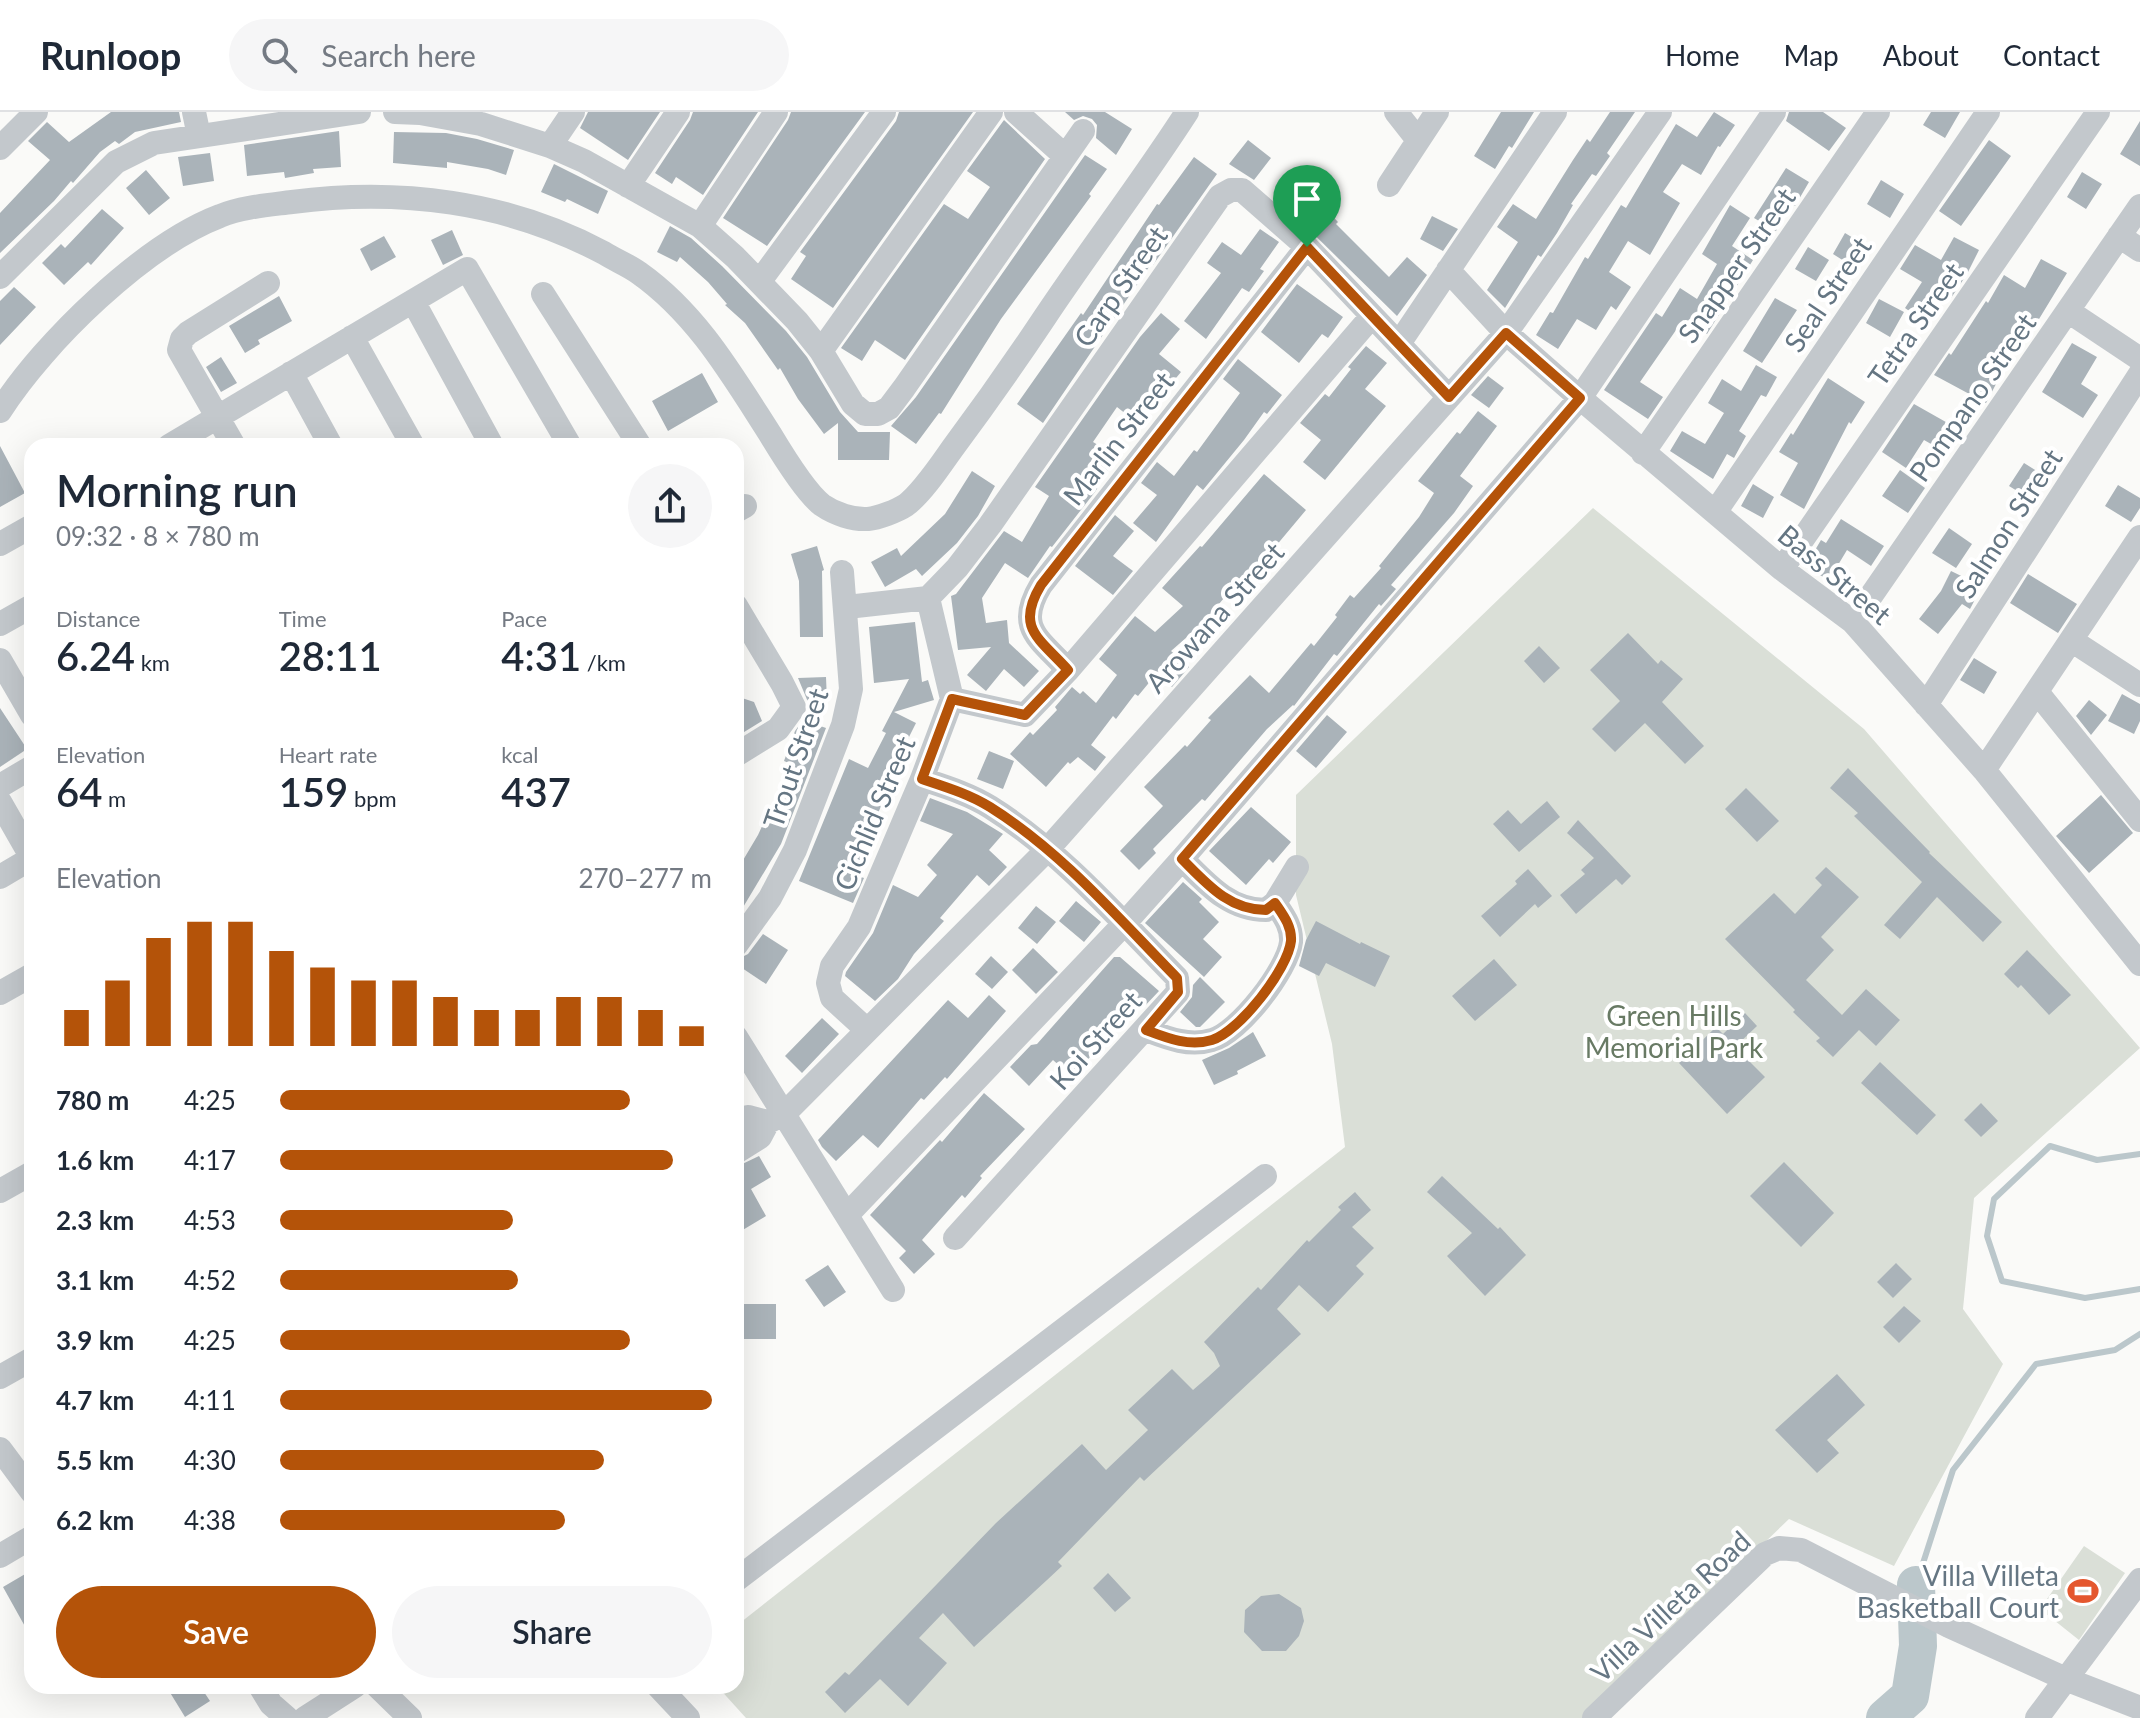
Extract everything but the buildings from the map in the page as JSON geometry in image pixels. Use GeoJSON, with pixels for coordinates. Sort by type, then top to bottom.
{"type":"FeatureCollection","features":[{"type":"Feature","properties":{"kind":"street"},"geometry":{"type":"LineString","coordinates":[[0,148],[36,112]]}},
{"type":"Feature","properties":{"kind":"street"},"geometry":{"type":"LineString","coordinates":[[0,277],[116,162],[154,143],[196,124],[354,112]]}},
{"type":"Feature","properties":{"kind":"street"},"geometry":{"type":"LineString","coordinates":[[395,112],[420,113],[481,124],[550,146],[584,161],[700,226],[760,281],[821,351],[853,404],[865,414],[878,414],[889,408],[1083,131]]}},
{"type":"Feature","properties":{"kind":"street"},"geometry":{"type":"LineString","coordinates":[[550,146],[573,112]]}},
{"type":"Feature","properties":{"kind":"street"},"geometry":{"type":"LineString","coordinates":[[628,186],[678,112]]}},
{"type":"Feature","properties":{"kind":"street"},"geometry":{"type":"LineString","coordinates":[[700,226],[776,112]]}},
{"type":"Feature","properties":{"kind":"street"},"geometry":{"type":"LineString","coordinates":[[760,281],[884,112]]}},
{"type":"Feature","properties":{"kind":"street"},"geometry":{"type":"LineString","coordinates":[[821,351],[991,112]]}},
{"type":"Feature","properties":{"kind":"street"},"geometry":{"type":"LineString","coordinates":[[1016,112],[1065,156]]}},
{"type":"Feature","properties":{"kind":"street"},"geometry":{"type":"LineString","coordinates":[[0,411],[20,379],[47,349],[124,277],[148,256],[223,214],[341,196],[396,196],[463,203],[530,220],[579,240],[638,272],[686,314],[721,358],[789,464],[820,504],[844,517],[869,519],[905,506],[936,470],[994,394],[1187,112]]}},
{"type":"Feature","properties":{"kind":"street"},"geometry":{"type":"LineString","coordinates":[[1396,112],[1418,140]]}},
{"type":"Feature","properties":{"kind":"street"},"geometry":{"type":"LineString","coordinates":[[1389,185],[1437,112]]}},
{"type":"Feature","properties":{"kind":"street"},"geometry":{"type":"LineString","coordinates":[[1400,342],[1555,112]]}},
{"type":"Feature","properties":{"kind":"street","name":"Arowana Street"},"geometry":{"type":"LineString","coordinates":[[744,1147],[760,1137],[1047,850],[1506,333],[1660,112]]}},
{"type":"Feature","properties":{"kind":"street"},"geometry":{"type":"LineString","coordinates":[[847,1215],[1124,924],[1580,398],[1774,112]]}},
{"type":"Feature","properties":{"kind":"street","name":"Snapper Street"},"geometry":{"type":"LineString","coordinates":[[1643,453],[1878,112]]}},
{"type":"Feature","properties":{"kind":"street","name":"Seal Street"},"geometry":{"type":"LineString","coordinates":[[1716,511],[1988,112]]}},
{"type":"Feature","properties":{"kind":"street","name":"Tetra Street"},"geometry":{"type":"LineString","coordinates":[[1782,569],[2098,112]]}},
{"type":"Feature","properties":{"kind":"street","name":"Carp Street"},"geometry":{"type":"LineString","coordinates":[[928,598],[957,568],[990,525],[1220,196],[1231,190],[1242,190],[1307,247],[1449,397]]}},
{"type":"Feature","properties":{"kind":"street","name":"Pompano Street"},"geometry":{"type":"LineString","coordinates":[[1853,622],[2140,206]]}},
{"type":"Feature","properties":{"kind":"street"},"geometry":{"type":"LineString","coordinates":[[2119,236],[2140,250]]}},
{"type":"Feature","properties":{"kind":"street","name":"Marlin Street"},"geometry":{"type":"LineString","coordinates":[[1068,670],[1032,630],[1028,617],[1030,603],[1307,247]]}},
{"type":"Feature","properties":{"kind":"street"},"geometry":{"type":"LineString","coordinates":[[183,438],[467,269],[565,438]]}},
{"type":"Feature","properties":{"kind":"street","name":"Bass Street"},"geometry":{"type":"LineString","coordinates":[[1448,270],[1506,333],[1643,453],[1782,569],[1853,622],[1984,770],[2140,964]]}},
{"type":"Feature","properties":{"kind":"street"},"geometry":{"type":"LineString","coordinates":[[230,438],[179,350],[180,344],[188,333],[268,283]]}},
{"type":"Feature","properties":{"kind":"street"},"geometry":{"type":"LineString","coordinates":[[543,294],[635,438]]}},
{"type":"Feature","properties":{"kind":"street"},"geometry":{"type":"LineString","coordinates":[[413,301],[488,438]]}},
{"type":"Feature","properties":{"kind":"street"},"geometry":{"type":"LineString","coordinates":[[2068,311],[2140,359]]}},
{"type":"Feature","properties":{"kind":"street"},"geometry":{"type":"LineString","coordinates":[[847,607],[928,598],[952,699],[1025,715],[1068,670],[1372,316]]}},
{"type":"Feature","properties":{"kind":"street"},"geometry":{"type":"LineString","coordinates":[[352,337],[409,438]]}},
{"type":"Feature","properties":{"kind":"street"},"geometry":{"type":"LineString","coordinates":[[291,373],[327,438]]}},
{"type":"Feature","properties":{"kind":"street","name":"Salmon Street"},"geometry":{"type":"LineString","coordinates":[[1926,705],[2140,374]]}},
{"type":"Feature","properties":{"kind":"street"},"geometry":{"type":"LineString","coordinates":[[0,544],[24,530]]}},
{"type":"Feature","properties":{"kind":"street"},"geometry":{"type":"LineString","coordinates":[[1984,770],[2071,640],[2131,571],[2140,537]]}},
{"type":"Feature","properties":{"kind":"street","name":"Trout Street"},"geometry":{"type":"LineString","coordinates":[[744,934],[770,898],[795,850],[843,725],[851,689],[842,572]]}},
{"type":"Feature","properties":{"kind":"street"},"geometry":{"type":"LineString","coordinates":[[0,624],[24,610]]}},
{"type":"Feature","properties":{"kind":"street"},"geometry":{"type":"LineString","coordinates":[[744,619],[794,707],[778,729],[744,746]]}},
{"type":"Feature","properties":{"kind":"street"},"geometry":{"type":"LineString","coordinates":[[2071,640],[2140,685]]}},
{"type":"Feature","properties":{"kind":"street"},"geometry":{"type":"LineString","coordinates":[[0,660],[24,695]]}},
{"type":"Feature","properties":{"kind":"street"},"geometry":{"type":"LineString","coordinates":[[2037,692],[2140,820]]}},
{"type":"Feature","properties":{"kind":"street","name":"Cichlid Street"},"geometry":{"type":"LineString","coordinates":[[867,1030],[832,998],[828,983],[832,966],[859,927],[922,779],[952,699]]}},
{"type":"Feature","properties":{"kind":"street"},"geometry":{"type":"LineString","coordinates":[[0,786],[24,772]]}},
{"type":"Feature","properties":{"kind":"street","name":"Koi Street"},"geometry":{"type":"LineString","coordinates":[[922,779],[956,790],[990,807],[1047,850],[1177,978],[1179,985],[1178,992],[1146,1030],[955,1238]]}},
{"type":"Feature","properties":{"kind":"street"},"geometry":{"type":"LineString","coordinates":[[0,802],[24,844]]}},
{"type":"Feature","properties":{"kind":"street"},"geometry":{"type":"LineString","coordinates":[[1182,859],[1213,891],[1249,910],[1266,910],[1275,903],[1297,867]]}},
{"type":"Feature","properties":{"kind":"street"},"geometry":{"type":"LineString","coordinates":[[0,877],[24,863]]}},
{"type":"Feature","properties":{"kind":"street"},"geometry":{"type":"LineString","coordinates":[[1146,1030],[1175,1041],[1204,1042],[1214,1040],[1242,1017],[1262,997],[1286,960],[1291,940],[1288,922],[1275,903]]}},
{"type":"Feature","properties":{"kind":"street"},"geometry":{"type":"LineString","coordinates":[[0,993],[24,980]]}},
{"type":"Feature","properties":{"kind":"street"},"geometry":{"type":"LineString","coordinates":[[744,1053],[776,1118],[847,1215],[893,1290]]}},
{"type":"Feature","properties":{"kind":"street"},"geometry":{"type":"LineString","coordinates":[[744,1120],[748,1117],[776,1118]]}},
{"type":"Feature","properties":{"kind":"street"},"geometry":{"type":"LineString","coordinates":[[744,1574],[1265,1176]]}},
{"type":"Feature","properties":{"kind":"street"},"geometry":{"type":"LineString","coordinates":[[0,1191],[24,1178]]}},
{"type":"Feature","properties":{"kind":"street"},"geometry":{"type":"LineString","coordinates":[[0,1377],[24,1364]]}},
{"type":"Feature","properties":{"kind":"street"},"geometry":{"type":"LineString","coordinates":[[0,1449],[24,1481]]}},
{"type":"Feature","properties":{"kind":"street"},"geometry":{"type":"LineString","coordinates":[[0,1556],[24,1542]]}},
{"type":"Feature","properties":{"kind":"street","name":"Villa Villeta Road"},"geometry":{"type":"LineString","coordinates":[[1594,1718],[1765,1554],[1779,1548],[1801,1550],[1949,1626],[2068,1680],[2140,1708]]}},
{"type":"Feature","properties":{"kind":"street"},"geometry":{"type":"LineString","coordinates":[[2037,1718],[2140,1580]]}},
{"type":"Feature","properties":{"kind":"street"},"geometry":{"type":"LineString","coordinates":[[265,1694],[287,1718]]}},
{"type":"Feature","properties":{"kind":"street"},"geometry":{"type":"LineString","coordinates":[[305,1718],[342,1694]]}},
{"type":"Feature","properties":{"kind":"street"},"geometry":{"type":"LineString","coordinates":[[385,1694],[410,1718]]}},
{"type":"Feature","properties":{"kind":"street"},"geometry":{"type":"LineString","coordinates":[[666,1694],[688,1718]]}},
{"type":"Feature","properties":{"kind":"green space","name":"Green Hills Memorial Park"},"geometry":{"type":"Polygon","coordinates":[[[1593,508],[1864,729],[2140,1048],[1974,1198],[1963,1309],[2003,1364],[1894,1566],[1789,1519],[1582,1718],[746,1718],[724,1694],[744,1694],[744,1620],[1345,1147],[1332,1044],[1296,895],[1296,795],[1593,508]]]}},
{"type":"Feature","properties":{"kind":"green space","name":"Villa Villeta Basketball Court"},"geometry":{"type":"Polygon","coordinates":[[[2084,1546],[2125,1573],[2079,1640],[2040,1609],[2084,1546]]]}},
{"type":"Feature","properties":{"kind":"waterway"},"geometry":{"type":"LineString","coordinates":[[2140,1154],[2097,1160],[2050,1146],[1994,1199],[1987,1236],[2002,1281],[2085,1298],[2140,1289]]}},
{"type":"Feature","properties":{"kind":"waterway"},"geometry":{"type":"LineString","coordinates":[[1916,1585],[1953,1470],[2036,1364],[2115,1350],[2140,1334]]}},
{"type":"Feature","properties":{"kind":"waterway"},"geometry":{"type":"LineString","coordinates":[[1885,1718],[1910,1696],[1918,1646],[1916,1585]]}},
{"type":"Feature","properties":{"kind":"place","name":"Villa Villeta Basketball Court"},"geometry":{"type":"Point","coordinates":[2083,1591]}},
{"type":"Feature","properties":{"kind":"route"},"geometry":{"type":"LineString","coordinates":[[1307,247],[1449,397],[1506,333],[1580,398],[1182,859],[1213,891],[1234,904],[1249,910],[1266,910],[1275,903],[1288,922],[1291,940],[1286,960],[1262,997],[1233,1026],[1214,1040],[1194,1043],[1175,1041],[1146,1030],[1178,992],[1177,978],[1086,885],[1047,850],[990,807],[956,790],[922,779],[952,699],[1025,715],[1068,670],[1032,630],[1028,617],[1030,603],[1307,247]]}}]}
